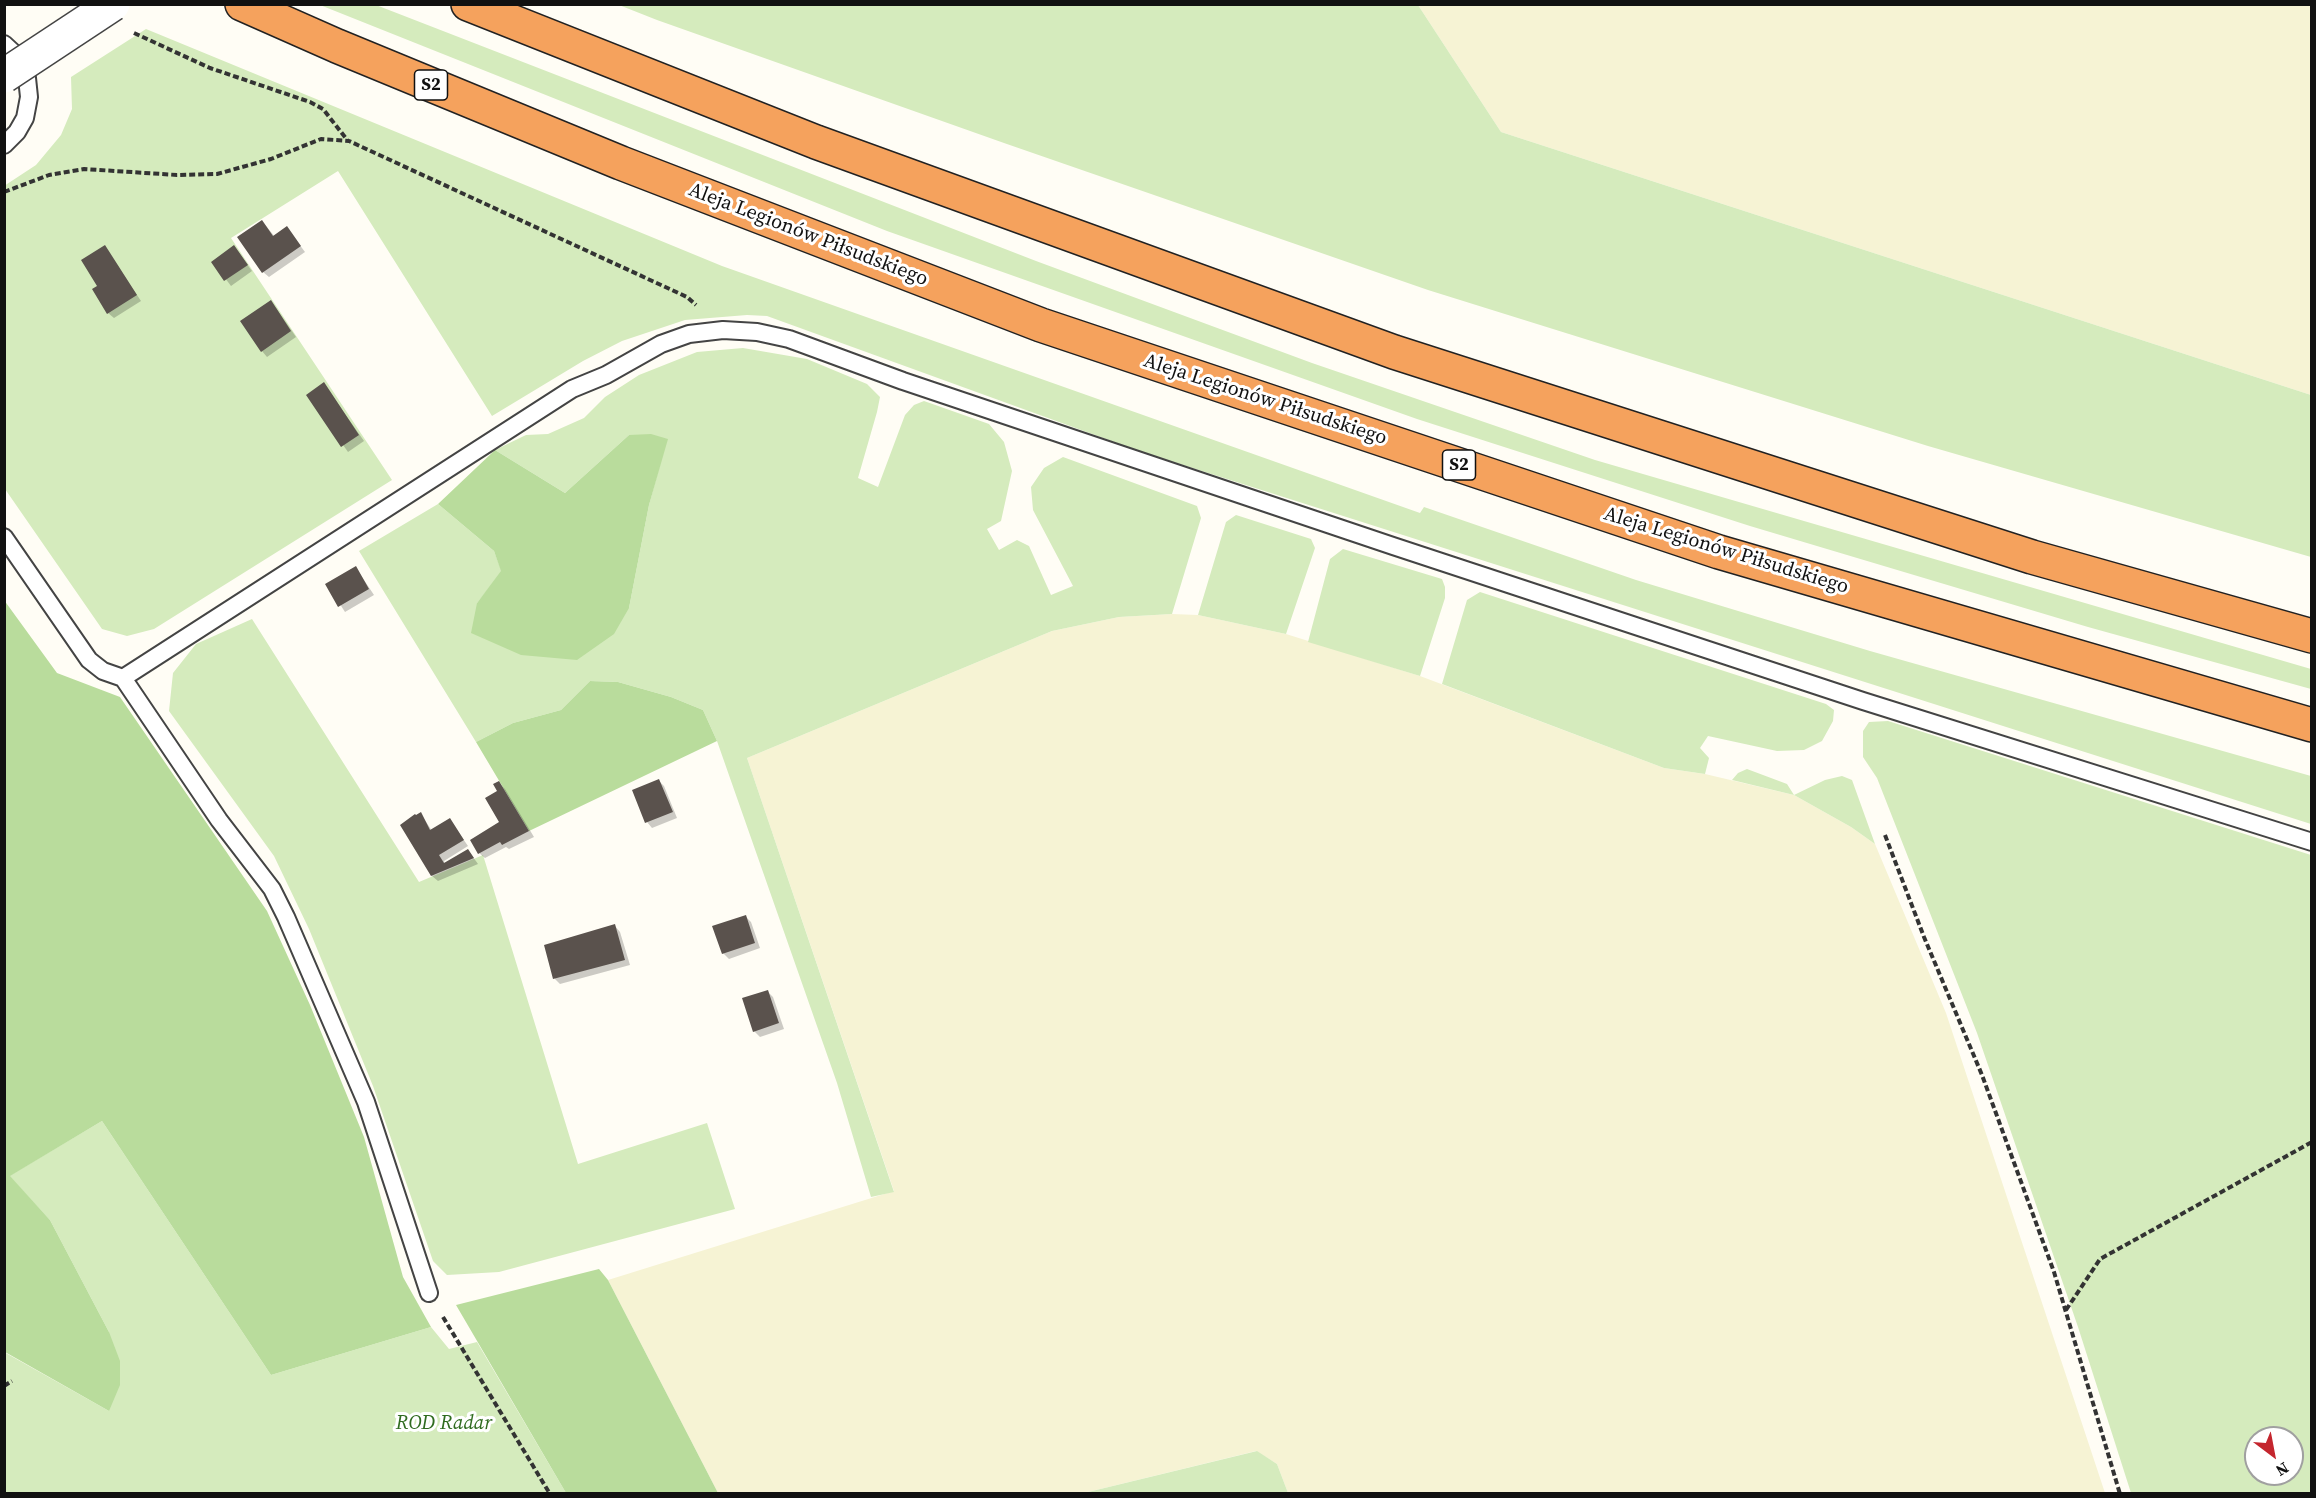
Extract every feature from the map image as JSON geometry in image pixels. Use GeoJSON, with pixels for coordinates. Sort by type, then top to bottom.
{"type":"FeatureCollection","features":[{"type":"Feature","properties":{"kind":"highway","name":"Aleja Legionów Piłsudskiego"},"geometry":{"type":"LineString","coordinates":[[242,4],[337,46],[621,163],[1041,325],[1719,552],[2312,725]]}},
{"type":"Feature","properties":{"kind":"highway"},"geometry":{"type":"LineString","coordinates":[[468,4],[816,142],[1394,352],[2032,557],[2312,636]]}},
{"type":"Feature","properties":{"kind":"street"},"geometry":{"type":"LineString","coordinates":[[4,76],[119,17]]}},
{"type":"Feature","properties":{"kind":"lane"},"geometry":{"type":"LineString","coordinates":[[4,44],[17,56],[27,78],[29,97],[25,118],[17,132],[4,145]]}},
{"type":"Feature","properties":{"kind":"lane"},"geometry":{"type":"LineString","coordinates":[[123,678],[572,389],[606,375],[661,344],[690,334],[723,330],[757,332],[789,339],[903,381],[1863,701],[2312,842]]}},
{"type":"Feature","properties":{"kind":"lane"},"geometry":{"type":"LineString","coordinates":[[4,537],[89,660],[103,671],[123,678],[219,820],[272,890],[286,917],[366,1102],[429,1293]]}},
{"type":"Feature","properties":{"kind":"path"},"geometry":{"type":"LineString","coordinates":[[119,17],[210,68],[310,102],[323,109],[348,141]]}},
{"type":"Feature","properties":{"kind":"path"},"geometry":{"type":"LineString","coordinates":[[4,192],[49,175],[84,169],[177,175],[217,174],[271,159],[321,139],[348,141],[687,297],[723,330]]}},
{"type":"Feature","properties":{"kind":"path"},"geometry":{"type":"LineString","coordinates":[[1885,835],[1924,937],[1982,1075],[2054,1272],[2120,1494]]}},
{"type":"Feature","properties":{"kind":"path"},"geometry":{"type":"LineString","coordinates":[[2066,1311],[2100,1259],[2312,1142]]}},
{"type":"Feature","properties":{"kind":"path"},"geometry":{"type":"LineString","coordinates":[[460,1346],[550,1494]]}},
{"type":"Feature","properties":{"kind":"path"},"geometry":{"type":"LineString","coordinates":[[4,1386],[12,1381]]}},
{"type":"Feature","properties":{"kind":"shaded area"},"geometry":{"type":"Polygon","coordinates":[[[1418,5],[2311,5],[2311,395],[1501,132],[1418,5]]]}},
{"type":"Feature","properties":{"kind":"shaded area"},"geometry":{"type":"Polygon","coordinates":[[[1198,615],[1286,634],[1420,676],[1664,768],[1705,774],[1794,795],[1851,827],[1875,844],[1946,1013],[2105,1493],[1288,1493],[1277,1464],[1256,1451],[1084,1493],[718,1493],[608,1280],[894,1191],[747,758],[1052,631],[1119,617],[1198,615]]]}},
{"type":"Feature","properties":{"kind":"green space"},"geometry":{"type":"Polygon","coordinates":[[[320,5],[376,5],[1036,261],[1312,363],[1595,460],[2311,669],[2311,689],[2088,627],[1750,526],[1417,419],[887,231],[320,5]]]}},
{"type":"Feature","properties":{"kind":"green space"},"geometry":{"type":"Polygon","coordinates":[[[619,5],[1418,5],[1501,132],[2311,395],[2311,557],[1928,446],[1428,290],[1004,143],[619,5]]]}},
{"type":"Feature","properties":{"kind":"green space"},"geometry":{"type":"Polygon","coordinates":[[[146,29],[722,266],[1420,513],[1424,507],[1636,580],[1870,651],[2311,776],[2311,824],[1139,451],[767,316],[747,315],[685,320],[622,341],[583,361],[492,416],[338,171],[231,238],[392,480],[154,629],[127,636],[102,629],[5,489],[4,186],[36,165],[61,135],[72,109],[71,77],[146,29]]]}},
{"type":"Feature","properties":{"kind":"green space"},"geometry":{"type":"Polygon","coordinates":[[[743,348],[807,359],[867,384],[880,397],[858,478],[878,487],[905,415],[914,405],[924,401],[989,424],[1004,442],[1012,471],[1001,521],[987,529],[999,550],[1017,540],[1029,546],[1051,595],[1073,586],[1033,510],[1031,487],[1044,468],[1063,457],[1197,506],[1201,518],[1172,614],[1119,617],[1052,631],[747,758],[894,1192],[871,1197],[837,1083],[717,741],[703,710],[671,697],[618,682],[590,681],[561,710],[513,723],[476,742],[359,551],[438,504],[494,551],[502,572],[477,603],[629,608],[649,505],[667,439],[629,435],[565,493],[495,450],[526,435],[548,434],[584,418],[605,397],[639,375],[697,352],[743,348]]]}},
{"type":"Feature","properties":{"kind":"green space"},"geometry":{"type":"Polygon","coordinates":[[[651,434],[668,439],[649,505],[629,608],[614,634],[577,660],[521,655],[471,633],[477,603],[501,571],[494,551],[438,504],[495,450],[565,493],[629,435],[651,434]]]}},
{"type":"Feature","properties":{"kind":"green space"},"geometry":{"type":"Polygon","coordinates":[[[1236,515],[1311,539],[1315,548],[1286,634],[1198,615],[1226,522],[1236,515]]]}},
{"type":"Feature","properties":{"kind":"green space"},"geometry":{"type":"Polygon","coordinates":[[[1343,549],[1442,579],[1445,598],[1420,676],[1308,642],[1330,559],[1343,549]]]}},
{"type":"Feature","properties":{"kind":"green space"},"geometry":{"type":"Polygon","coordinates":[[[1480,592],[1826,704],[1834,710],[1833,721],[1822,741],[1804,750],[1777,751],[1708,736],[1700,748],[1709,758],[1705,774],[1664,768],[1442,684],[1467,600],[1480,592]]]}},
{"type":"Feature","properties":{"kind":"green space"},"geometry":{"type":"Polygon","coordinates":[[[4,600],[57,673],[120,697],[267,911],[310,1005],[364,1137],[403,1277],[431,1327],[271,1375],[102,1121],[10,1176],[50,1220],[109,1332],[120,1361],[120,1385],[109,1411],[5,1352],[4,600]]]}},
{"type":"Feature","properties":{"kind":"green space"},"geometry":{"type":"Polygon","coordinates":[[[252,619],[419,882],[483,855],[578,1164],[707,1123],[735,1209],[499,1272],[447,1275],[433,1261],[373,1086],[309,929],[274,856],[169,711],[173,673],[196,644],[252,619]]]}},
{"type":"Feature","properties":{"kind":"green space"},"geometry":{"type":"Polygon","coordinates":[[[590,681],[618,682],[671,697],[703,710],[717,741],[529,831],[476,742],[513,723],[561,710],[590,681]]]}},
{"type":"Feature","properties":{"kind":"green space"},"geometry":{"type":"Polygon","coordinates":[[[1888,721],[2311,855],[2311,1493],[2131,1493],[2078,1327],[1977,1033],[1877,778],[1863,757],[1863,731],[1869,722],[1888,721]]]}},
{"type":"Feature","properties":{"kind":"green space"},"geometry":{"type":"Polygon","coordinates":[[[1747,769],[1787,784],[1794,795],[1732,780],[1738,773],[1747,769]]]}},
{"type":"Feature","properties":{"kind":"green space"},"geometry":{"type":"Polygon","coordinates":[[[1842,776],[1852,780],[1875,844],[1851,827],[1794,795],[1825,780],[1842,776]]]}},
{"type":"Feature","properties":{"kind":"green space","name":"ROD Radar"},"geometry":{"type":"Polygon","coordinates":[[[102,1121],[271,1375],[431,1327],[449,1349],[477,1342],[566,1493],[5,1493],[4,1352],[109,1411],[109,1332],[50,1220],[9,1176],[102,1121]]]}},
{"type":"Feature","properties":{"kind":"green space"},"geometry":{"type":"Polygon","coordinates":[[[599,1269],[608,1280],[718,1493],[566,1493],[456,1305],[599,1269]]]}},
{"type":"Feature","properties":{"kind":"green space"},"geometry":{"type":"Polygon","coordinates":[[[1257,1451],[1277,1464],[1288,1493],[1084,1493],[1257,1451]]]}},
{"type":"Feature","properties":{"kind":"building"},"geometry":{"type":"Polygon","coordinates":[[[262,220],[273,236],[287,226],[301,246],[262,273],[237,237],[262,220]]]}},
{"type":"Feature","properties":{"kind":"building"},"geometry":{"type":"Polygon","coordinates":[[[105,245],[137,295],[107,314],[92,289],[97,286],[81,260],[105,245]]]}},
{"type":"Feature","properties":{"kind":"building"},"geometry":{"type":"Polygon","coordinates":[[[234,245],[248,265],[224,281],[211,262],[234,245]]]}},
{"type":"Feature","properties":{"kind":"building"},"geometry":{"type":"Polygon","coordinates":[[[271,300],[291,331],[261,352],[240,321],[271,300]]]}},
{"type":"Feature","properties":{"kind":"building"},"geometry":{"type":"Polygon","coordinates":[[[324,382],[359,435],[341,447],[306,395],[324,382]]]}},
{"type":"Feature","properties":{"kind":"building"},"geometry":{"type":"Polygon","coordinates":[[[356,566],[369,589],[338,607],[325,584],[356,566]]]}},
{"type":"Feature","properties":{"kind":"building"},"geometry":{"type":"Polygon","coordinates":[[[659,779],[673,812],[645,823],[632,790],[659,779]]]}},
{"type":"Feature","properties":{"kind":"building"},"geometry":{"type":"Polygon","coordinates":[[[499,781],[529,831],[502,845],[500,842],[478,854],[470,840],[499,822],[485,798],[497,791],[493,784],[499,781]]]}},
{"type":"Feature","properties":{"kind":"building"},"geometry":{"type":"Polygon","coordinates":[[[421,812],[430,830],[450,818],[464,840],[439,855],[444,863],[468,849],[474,858],[431,876],[400,825],[421,812]]]}},
{"type":"Feature","properties":{"kind":"building"},"geometry":{"type":"Polygon","coordinates":[[[746,915],[755,943],[722,954],[712,926],[746,915]]]}},
{"type":"Feature","properties":{"kind":"building"},"geometry":{"type":"Polygon","coordinates":[[[615,924],[625,960],[553,979],[544,945],[615,924]]]}},
{"type":"Feature","properties":{"kind":"building"},"geometry":{"type":"Polygon","coordinates":[[[768,990],[779,1023],[753,1032],[742,998],[768,990]]]}}]}
